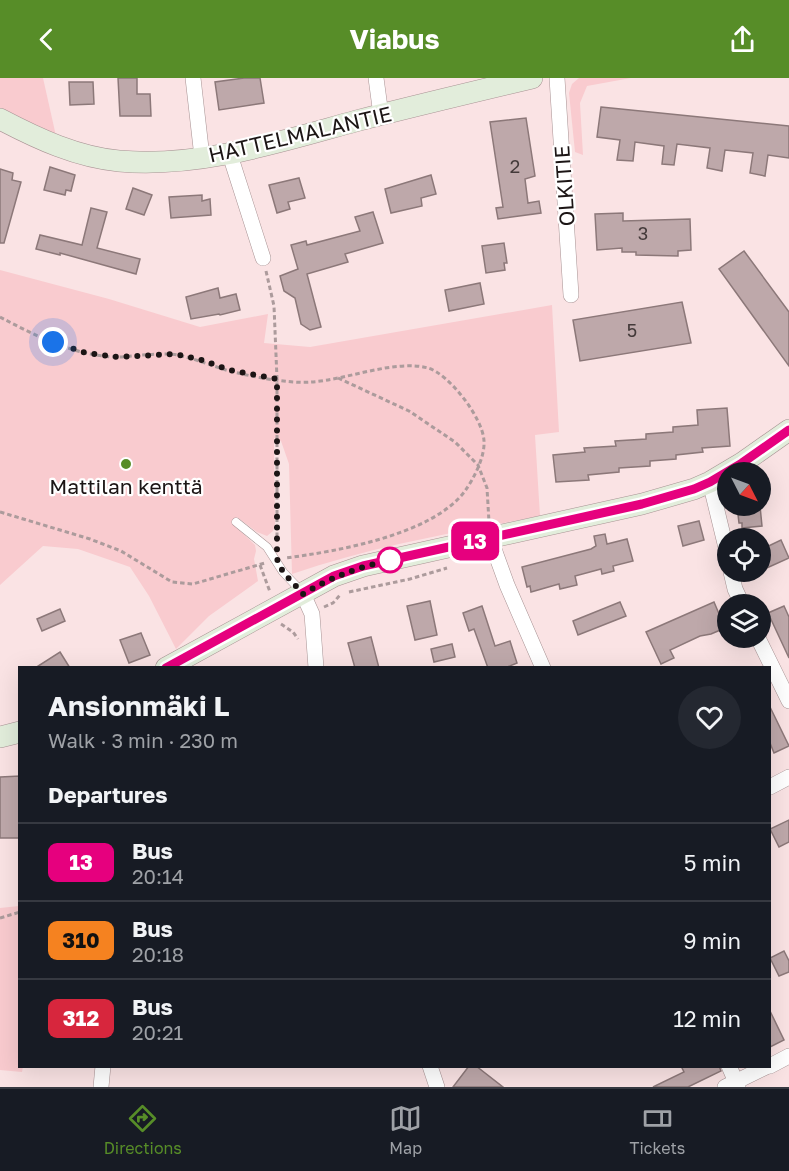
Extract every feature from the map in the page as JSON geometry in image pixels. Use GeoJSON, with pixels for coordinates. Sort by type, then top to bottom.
{"type":"FeatureCollection","features":[{"type":"Feature","properties":{"kind":"street"},"geometry":{"type":"LineString","coordinates":[[193,78],[202,157]]}},
{"type":"Feature","properties":{"kind":"street"},"geometry":{"type":"LineString","coordinates":[[376,78],[381,115]]}},
{"type":"Feature","properties":{"kind":"street","name":"HATTELMALANTIE"},"geometry":{"type":"LineString","coordinates":[[0,119],[47,142],[94,157],[119,161],[156,162],[230,155],[532,78]]}},
{"type":"Feature","properties":{"kind":"street","name":"OLKITIE"},"geometry":{"type":"LineString","coordinates":[[557,78],[571,295]]}},
{"type":"Feature","properties":{"kind":"street"},"geometry":{"type":"LineString","coordinates":[[230,155],[263,258]]}},
{"type":"Feature","properties":{"kind":"street"},"geometry":{"type":"LineString","coordinates":[[170,666],[334,576],[363,566],[642,504],[710,482],[789,430]]}},
{"type":"Feature","properties":{"kind":"street"},"geometry":{"type":"LineString","coordinates":[[710,482],[721,528]]}},
{"type":"Feature","properties":{"kind":"street"},"geometry":{"type":"LineString","coordinates":[[490,538],[507,585],[542,666]]}},
{"type":"Feature","properties":{"kind":"street"},"geometry":{"type":"LineString","coordinates":[[303,594],[312,614],[316,666]]}},
{"type":"Feature","properties":{"kind":"street"},"geometry":{"type":"LineString","coordinates":[[763,648],[789,701]]}},
{"type":"Feature","properties":{"kind":"street"},"geometry":{"type":"LineString","coordinates":[[0,737],[18,732]]}},
{"type":"Feature","properties":{"kind":"street"},"geometry":{"type":"LineString","coordinates":[[771,786],[789,777]]}},
{"type":"Feature","properties":{"kind":"street"},"geometry":{"type":"LineString","coordinates":[[771,1065],[789,1056]]}},
{"type":"Feature","properties":{"kind":"street"},"geometry":{"type":"LineString","coordinates":[[101,1087],[103,1068]]}},
{"type":"Feature","properties":{"kind":"street"},"geometry":{"type":"LineString","coordinates":[[431,1068],[437,1087]]}},
{"type":"Feature","properties":{"kind":"street"},"geometry":{"type":"LineString","coordinates":[[729,1068],[733,1085],[765,1068]]}},
{"type":"Feature","properties":{"kind":"lane"},"geometry":{"type":"LineString","coordinates":[[236,522],[267,547],[277,559],[283,572],[303,594]]}},
{"type":"Feature","properties":{"kind":"path"},"geometry":{"type":"LineString","coordinates":[[263,258],[274,306],[277,379],[277,559]]}},
{"type":"Feature","properties":{"kind":"path"},"geometry":{"type":"LineString","coordinates":[[0,317],[37,336],[86,353],[118,357],[174,354],[199,359],[229,370],[277,379],[309,382],[411,365],[429,368],[443,376],[469,406],[479,423],[484,441],[476,474],[465,491],[447,510],[427,522],[326,552],[277,559],[193,584],[172,582],[121,551],[90,539],[0,512]]}},
{"type":"Feature","properties":{"kind":"path"},"geometry":{"type":"LineString","coordinates":[[338,378],[409,411],[454,442],[478,465],[487,488],[490,538]]}},
{"type":"Feature","properties":{"kind":"path"},"geometry":{"type":"LineString","coordinates":[[281,624],[312,614],[333,603],[341,594],[410,579],[453,566]]}},
{"type":"Feature","properties":{"kind":"path"},"geometry":{"type":"LineString","coordinates":[[0,918],[18,913]]}},
{"type":"Feature","properties":{"kind":"shaded area"},"geometry":{"type":"Polygon","coordinates":[[[0,78],[43,78],[56,136],[0,108],[0,78]]]}},
{"type":"Feature","properties":{"kind":"shaded area"},"geometry":{"type":"Polygon","coordinates":[[[579,78],[631,78],[587,86],[580,103],[583,155],[575,152],[569,93],[572,84],[579,78]]]}},
{"type":"Feature","properties":{"kind":"shaded area"},"geometry":{"type":"Polygon","coordinates":[[[0,270],[109,299],[200,327],[268,314],[264,343],[310,347],[552,305],[559,432],[535,435],[540,516],[353,555],[292,574],[289,464],[281,441],[274,438],[275,524],[273,531],[267,536],[257,532],[237,517],[233,524],[255,545],[254,559],[258,581],[209,616],[176,649],[149,596],[130,567],[78,549],[43,546],[0,585],[0,270]]]}},
{"type":"Feature","properties":{"kind":"shaded area"},"geometry":{"type":"Polygon","coordinates":[[[18,906],[18,1068],[23,1068],[22,1072],[0,1070],[0,908],[18,906]]]}},
{"type":"Feature","properties":{"kind":"building"},"geometry":{"type":"Polygon","coordinates":[[[118,78],[137,78],[137,94],[150,94],[151,116],[120,116],[118,78]]]}},
{"type":"Feature","properties":{"kind":"building"},"geometry":{"type":"Polygon","coordinates":[[[260,78],[264,103],[219,110],[215,82],[260,78]]]}},
{"type":"Feature","properties":{"kind":"building"},"geometry":{"type":"Polygon","coordinates":[[[69,82],[93,82],[94,104],[70,105],[69,82]]]}},
{"type":"Feature","properties":{"kind":"building"},"geometry":{"type":"Polygon","coordinates":[[[601,107],[789,126],[789,158],[768,155],[765,176],[750,173],[753,153],[725,150],[722,171],[707,168],[710,148],[677,144],[674,165],[662,164],[664,146],[635,142],[633,161],[617,160],[620,140],[597,137],[601,107]]]}},
{"type":"Feature","properties":{"kind":"building"},"geometry":{"type":"Polygon","coordinates":[[[526,118],[535,176],[525,179],[528,203],[539,201],[541,213],[498,219],[496,208],[503,207],[490,122],[526,118]]]}},
{"type":"Feature","properties":{"kind":"building"},"geometry":{"type":"Polygon","coordinates":[[[50,167],[75,175],[71,191],[66,190],[65,195],[44,190],[50,167]]]}},
{"type":"Feature","properties":{"kind":"building"},"geometry":{"type":"Polygon","coordinates":[[[0,169],[13,173],[12,180],[21,182],[4,243],[0,243],[0,169]]]}},
{"type":"Feature","properties":{"kind":"building"},"geometry":{"type":"Polygon","coordinates":[[[431,175],[436,194],[421,198],[422,206],[391,213],[385,189],[431,175]]]}},
{"type":"Feature","properties":{"kind":"building"},"geometry":{"type":"Polygon","coordinates":[[[299,178],[305,198],[288,202],[290,209],[277,213],[269,185],[299,178]]]}},
{"type":"Feature","properties":{"kind":"building"},"geometry":{"type":"Polygon","coordinates":[[[133,188],[152,195],[144,215],[126,209],[133,188]]]}},
{"type":"Feature","properties":{"kind":"building"},"geometry":{"type":"Polygon","coordinates":[[[202,195],[202,201],[210,199],[211,215],[171,218],[169,197],[202,195]]]}},
{"type":"Feature","properties":{"kind":"building"},"geometry":{"type":"Polygon","coordinates":[[[91,208],[107,212],[97,248],[140,259],[136,274],[60,253],[60,255],[36,249],[40,235],[82,245],[91,208]]]}},
{"type":"Feature","properties":{"kind":"building"},"geometry":{"type":"Polygon","coordinates":[[[373,212],[383,243],[345,254],[348,262],[307,274],[321,327],[310,330],[301,324],[295,298],[284,291],[280,276],[298,269],[291,245],[306,241],[307,245],[360,231],[355,217],[373,212]]]}},
{"type":"Feature","properties":{"kind":"building"},"geometry":{"type":"Polygon","coordinates":[[[623,213],[623,221],[690,219],[691,250],[678,251],[678,256],[636,255],[636,252],[622,252],[622,248],[597,250],[595,214],[623,213]]]}},
{"type":"Feature","properties":{"kind":"building"},"geometry":{"type":"Polygon","coordinates":[[[504,243],[507,263],[504,263],[505,270],[486,273],[482,246],[504,243]]]}},
{"type":"Feature","properties":{"kind":"building"},"geometry":{"type":"Polygon","coordinates":[[[744,251],[789,312],[789,366],[719,269],[744,251]]]}},
{"type":"Feature","properties":{"kind":"building"},"geometry":{"type":"Polygon","coordinates":[[[480,283],[484,304],[449,311],[445,290],[480,283]]]}},
{"type":"Feature","properties":{"kind":"building"},"geometry":{"type":"Polygon","coordinates":[[[218,288],[220,298],[236,294],[240,310],[191,319],[186,297],[218,288]]]}},
{"type":"Feature","properties":{"kind":"building"},"geometry":{"type":"Polygon","coordinates":[[[682,302],[691,343],[580,361],[573,320],[682,302]]]}},
{"type":"Feature","properties":{"kind":"building"},"geometry":{"type":"Polygon","coordinates":[[[727,408],[730,446],[702,448],[703,452],[676,455],[676,459],[650,461],[650,466],[619,468],[619,472],[588,475],[589,480],[556,482],[553,455],[585,452],[584,448],[616,446],[615,441],[646,439],[646,434],[673,432],[673,427],[698,425],[697,410],[727,408]]]}},
{"type":"Feature","properties":{"kind":"building"},"geometry":{"type":"Polygon","coordinates":[[[738,516],[761,516],[762,526],[742,528],[742,523],[739,523],[738,516]]]}},
{"type":"Feature","properties":{"kind":"building"},"geometry":{"type":"Polygon","coordinates":[[[699,521],[704,540],[683,546],[678,526],[699,521]]]}},
{"type":"Feature","properties":{"kind":"building"},"geometry":{"type":"Polygon","coordinates":[[[605,534],[607,544],[627,539],[633,561],[613,566],[614,571],[602,574],[601,569],[575,576],[577,585],[560,589],[559,584],[531,592],[530,586],[527,587],[522,567],[591,549],[596,546],[594,536],[605,534]]]}},
{"type":"Feature","properties":{"kind":"building"},"geometry":{"type":"Polygon","coordinates":[[[781,540],[789,558],[771,566],[771,545],[781,540]]]}},
{"type":"Feature","properties":{"kind":"building"},"geometry":{"type":"Polygon","coordinates":[[[430,601],[437,635],[415,640],[407,606],[430,601]]]}},
{"type":"Feature","properties":{"kind":"building"},"geometry":{"type":"Polygon","coordinates":[[[620,602],[626,616],[578,635],[573,621],[620,602]]]}},
{"type":"Feature","properties":{"kind":"building"},"geometry":{"type":"Polygon","coordinates":[[[714,602],[717,609],[717,631],[700,636],[670,650],[674,658],[661,664],[646,632],[714,602]]]}},
{"type":"Feature","properties":{"kind":"building"},"geometry":{"type":"Polygon","coordinates":[[[482,606],[495,646],[510,641],[517,663],[510,666],[487,666],[474,629],[469,631],[463,613],[482,606]]]}},
{"type":"Feature","properties":{"kind":"building"},"geometry":{"type":"Polygon","coordinates":[[[784,606],[789,617],[789,658],[771,619],[771,612],[784,606]]]}},
{"type":"Feature","properties":{"kind":"building"},"geometry":{"type":"Polygon","coordinates":[[[60,609],[65,621],[42,631],[37,619],[60,609]]]}},
{"type":"Feature","properties":{"kind":"building"},"geometry":{"type":"Polygon","coordinates":[[[141,633],[150,655],[129,663],[120,640],[141,633]]]}},
{"type":"Feature","properties":{"kind":"building"},"geometry":{"type":"Polygon","coordinates":[[[371,637],[378,666],[354,666],[348,643],[371,637]]]}},
{"type":"Feature","properties":{"kind":"building"},"geometry":{"type":"Polygon","coordinates":[[[452,644],[455,657],[434,662],[431,649],[452,644]]]}},
{"type":"Feature","properties":{"kind":"building"},"geometry":{"type":"Polygon","coordinates":[[[60,652],[69,666],[38,666],[60,652]]]}},
{"type":"Feature","properties":{"kind":"building"},"geometry":{"type":"Polygon","coordinates":[[[771,709],[789,746],[774,753],[771,746],[771,709]]]}},
{"type":"Feature","properties":{"kind":"building"},"geometry":{"type":"Polygon","coordinates":[[[18,776],[18,838],[0,838],[0,777],[18,776]]]}},
{"type":"Feature","properties":{"kind":"building"},"geometry":{"type":"Polygon","coordinates":[[[789,820],[789,842],[779,847],[771,829],[789,820]]]}},
{"type":"Feature","properties":{"kind":"building"},"geometry":{"type":"Polygon","coordinates":[[[784,951],[789,961],[789,972],[779,976],[771,958],[784,951]]]}},
{"type":"Feature","properties":{"kind":"building"},"geometry":{"type":"Polygon","coordinates":[[[771,1013],[784,1040],[771,1046],[771,1013]]]}},
{"type":"Feature","properties":{"kind":"building"},"geometry":{"type":"Polygon","coordinates":[[[467,1068],[479,1068],[503,1087],[453,1087],[467,1068]]]}},
{"type":"Feature","properties":{"kind":"building"},"geometry":{"type":"Polygon","coordinates":[[[682,1068],[720,1068],[721,1071],[688,1087],[653,1087],[684,1072],[682,1068]]]}},
{"type":"Feature","properties":{"kind":"bus line","name":"13"},"geometry":{"type":"LineString","coordinates":[[170,666],[334,576],[363,566],[642,504],[694,489],[742,463],[789,430]]}},
{"type":"Feature","properties":{"kind":"place","name":"Mattilan kenttä"},"geometry":{"type":"Point","coordinates":[126,464]}},
{"type":"Feature","properties":{"kind":"route"},"geometry":{"type":"LineString","coordinates":[[53,342],[86,353],[118,357],[174,354],[199,359],[229,370],[277,379],[277,559],[283,572],[303,594],[334,576],[390,560]]}}]}
